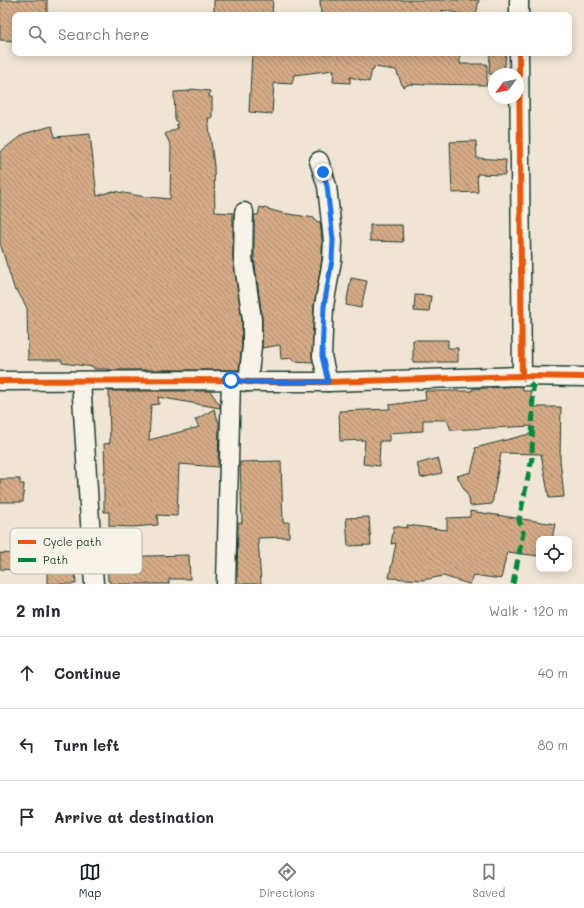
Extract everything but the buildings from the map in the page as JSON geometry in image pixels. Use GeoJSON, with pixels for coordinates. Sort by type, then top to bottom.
{"type":"FeatureCollection","features":[{"type":"Feature","properties":{"kind":"street"},"geometry":{"type":"LineString","coordinates":[[519,0],[519,12]]}},
{"type":"Feature","properties":{"kind":"street"},"geometry":{"type":"LineString","coordinates":[[520,56],[522,376]]}},
{"type":"Feature","properties":{"kind":"street"},"geometry":{"type":"LineString","coordinates":[[319,161],[327,186],[333,240],[332,260],[324,306],[322,356],[328,382]]}},
{"type":"Feature","properties":{"kind":"street"},"geometry":{"type":"LineString","coordinates":[[226,584],[240,381],[252,346],[252,318],[243,258],[244,212]]}},
{"type":"Feature","properties":{"kind":"street"},"geometry":{"type":"LineString","coordinates":[[0,381],[328,382],[522,376],[584,377]]}},
{"type":"Feature","properties":{"kind":"street"},"geometry":{"type":"LineString","coordinates":[[81,381],[90,528]]}},
{"type":"Feature","properties":{"kind":"street"},"geometry":{"type":"LineString","coordinates":[[93,574],[94,584]]}},
{"type":"Feature","properties":{"kind":"marked path"},"geometry":{"type":"LineString","coordinates":[[513,584],[523,533],[519,520],[532,458],[533,387],[522,376]]}},
{"type":"Feature","properties":{"kind":"cycle path"},"geometry":{"type":"LineString","coordinates":[[519,56],[522,376]]}},
{"type":"Feature","properties":{"kind":"cycle path"},"geometry":{"type":"LineString","coordinates":[[0,381],[231,380],[248,382],[328,382],[522,376],[584,377]]}},
{"type":"Feature","properties":{"kind":"route"},"geometry":{"type":"LineString","coordinates":[[231,380],[248,382],[328,382],[322,356],[324,306],[332,260],[333,240],[327,186],[323,172]]}}]}
